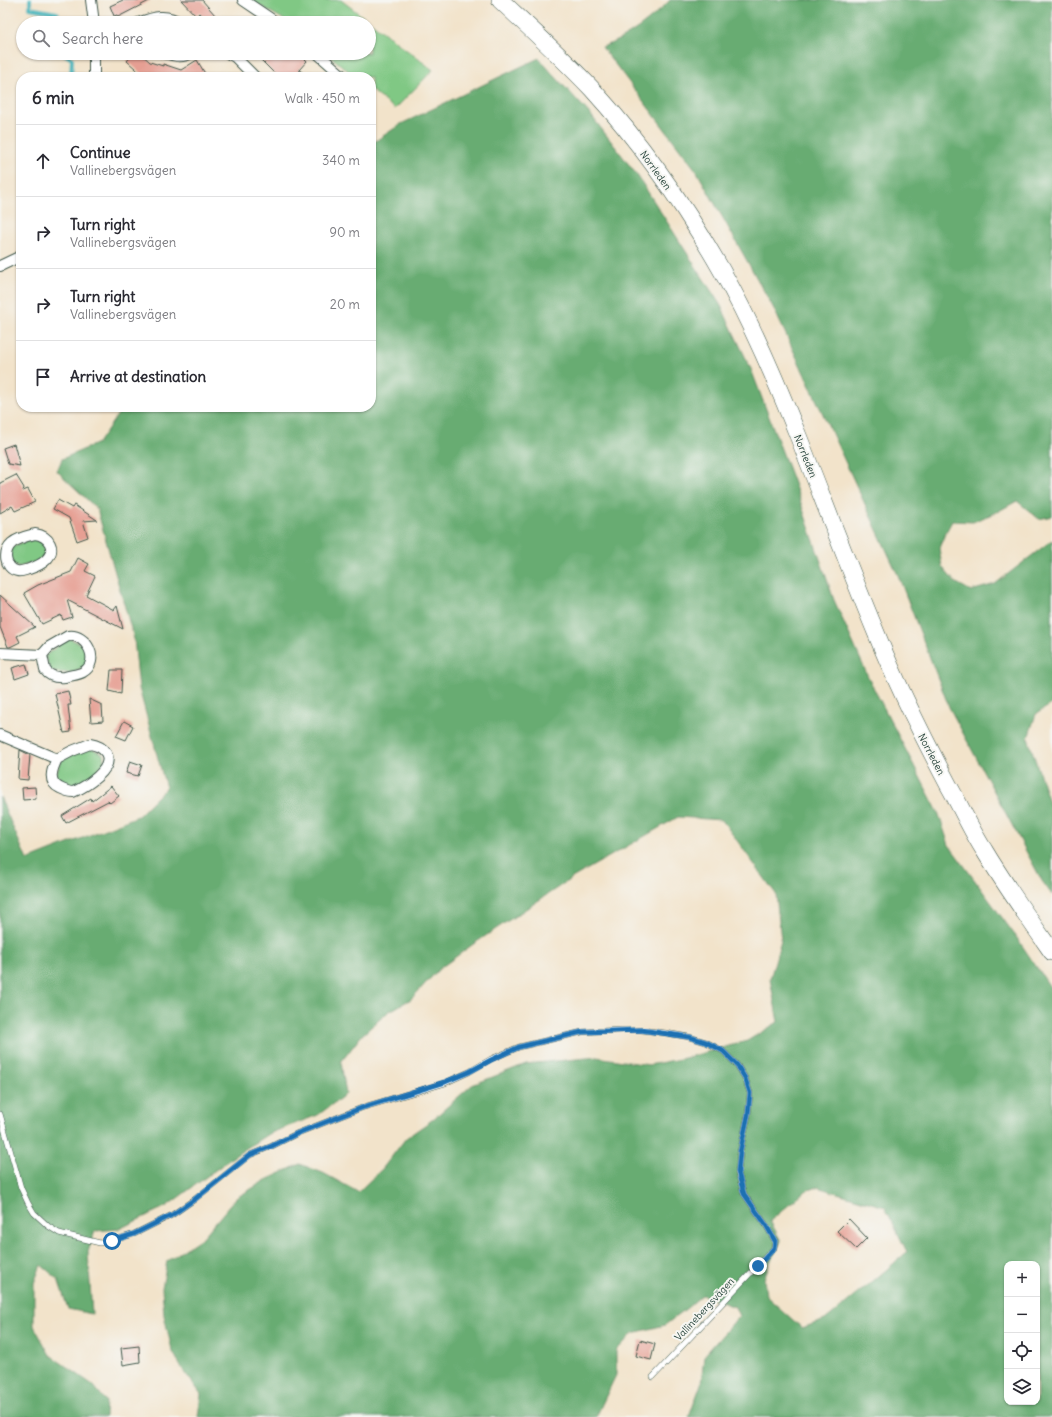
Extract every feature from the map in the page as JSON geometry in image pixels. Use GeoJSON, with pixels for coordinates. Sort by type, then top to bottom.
{"type":"FeatureCollection","features":[{"type":"Feature","properties":{"kind":"highway","name":"Norrleden"},"geometry":{"type":"LineString","coordinates":[[500,0],[534,31],[592,89],[647,156],[694,224],[722,271],[771,370],[877,636],[908,707],[982,847],[1052,952]]}},
{"type":"Feature","properties":{"kind":"street"},"geometry":{"type":"LineString","coordinates":[[90,0],[93,16]]}},
{"type":"Feature","properties":{"kind":"street"},"geometry":{"type":"LineString","coordinates":[[243,0],[267,16]]}},
{"type":"Feature","properties":{"kind":"street"},"geometry":{"type":"LineString","coordinates":[[94,60],[94,72]]}},
{"type":"Feature","properties":{"kind":"street"},"geometry":{"type":"LineString","coordinates":[[238,60],[250,72]]}},
{"type":"Feature","properties":{"kind":"street"},"geometry":{"type":"LineString","coordinates":[[325,60],[338,72]]}},
{"type":"Feature","properties":{"kind":"street"},"geometry":{"type":"LineString","coordinates":[[0,266],[16,258]]}},
{"type":"Feature","properties":{"kind":"street"},"geometry":{"type":"LineString","coordinates":[[35,534],[44,537],[49,541],[51,548],[49,555],[45,561],[40,564],[20,571],[4,566],[8,549],[14,542],[35,534]]}},
{"type":"Feature","properties":{"kind":"street"},"geometry":{"type":"LineString","coordinates":[[68,636],[72,636],[80,638],[89,646],[91,662],[83,672],[57,678],[50,675],[45,670],[42,654],[48,647],[68,636]]}},
{"type":"Feature","properties":{"kind":"street"},"geometry":{"type":"LineString","coordinates":[[0,653],[42,654]]}},
{"type":"Feature","properties":{"kind":"street"},"geometry":{"type":"LineString","coordinates":[[0,735],[57,759]]}},
{"type":"Feature","properties":{"kind":"street"},"geometry":{"type":"LineString","coordinates":[[90,744],[99,746],[103,749],[108,758],[107,767],[102,772],[76,790],[70,792],[56,786],[52,779],[53,767],[57,759],[77,748],[90,744]]}},
{"type":"Feature","properties":{"kind":"lane","name":"Vallinebergsvägen"},"geometry":{"type":"LineString","coordinates":[[0,1114],[21,1188],[34,1213],[48,1226],[59,1233],[100,1243],[134,1234],[172,1215],[195,1199],[250,1155],[298,1133],[364,1107],[445,1082],[469,1072],[519,1047],[582,1032],[622,1030],[641,1030],[666,1033],[706,1042],[723,1051],[737,1065],[745,1078],[750,1093],[748,1115],[740,1152],[738,1172],[744,1194],[766,1225],[775,1241],[774,1248],[653,1377]]}},
{"type":"Feature","properties":{"kind":"green space"},"geometry":{"type":"Polygon","coordinates":[[[250,0],[341,0],[362,16],[278,16],[250,0]]]}},
{"type":"Feature","properties":{"kind":"green space"},"geometry":{"type":"Polygon","coordinates":[[[670,0],[1052,0],[1052,516],[1039,519],[1017,501],[997,512],[973,522],[952,521],[939,548],[942,567],[955,582],[971,591],[995,584],[1052,540],[1052,704],[1036,714],[1028,738],[1052,811],[1052,895],[1042,881],[949,707],[898,575],[774,309],[696,170],[602,47],[620,39],[638,28],[670,0]]]}},
{"type":"Feature","properties":{"kind":"green space"},"geometry":{"type":"Polygon","coordinates":[[[376,27],[433,70],[395,109],[376,94],[376,72],[350,72],[335,60],[376,60],[376,27]]]}},
{"type":"Feature","properties":{"kind":"green space"},"geometry":{"type":"Polygon","coordinates":[[[539,58],[590,114],[637,175],[721,306],[751,369],[795,486],[834,600],[870,681],[938,812],[949,845],[1017,938],[1052,990],[1052,1417],[689,1417],[701,1384],[704,1356],[739,1316],[735,1307],[702,1295],[665,1325],[633,1333],[616,1351],[616,1375],[596,1417],[198,1417],[201,1394],[181,1367],[172,1350],[164,1315],[162,1288],[167,1261],[203,1237],[236,1198],[266,1180],[300,1164],[323,1173],[358,1192],[383,1168],[406,1138],[432,1120],[472,1085],[526,1064],[597,1057],[649,1065],[685,1058],[747,1041],[778,1022],[770,979],[781,940],[776,894],[722,820],[678,817],[572,878],[439,969],[411,999],[388,1012],[362,1035],[341,1062],[346,1094],[318,1115],[268,1134],[233,1157],[167,1206],[119,1229],[95,1231],[88,1252],[92,1314],[68,1309],[58,1279],[41,1265],[34,1283],[34,1326],[50,1355],[93,1385],[106,1401],[105,1417],[0,1417],[0,797],[27,860],[138,816],[166,788],[139,688],[134,639],[97,509],[57,471],[62,459],[98,443],[120,412],[376,412],[376,141],[401,124],[539,58]],[[817,1187],[805,1191],[770,1221],[781,1241],[769,1264],[764,1279],[766,1296],[802,1328],[825,1320],[907,1252],[885,1207],[817,1187]]]}},
{"type":"Feature","properties":{"kind":"green space"},"geometry":{"type":"Polygon","coordinates":[[[33,538],[44,542],[47,550],[39,561],[19,567],[13,564],[10,556],[13,546],[33,538]]]}},
{"type":"Feature","properties":{"kind":"green space"},"geometry":{"type":"Polygon","coordinates":[[[68,638],[87,647],[87,664],[73,673],[51,672],[45,656],[68,638]]]}},
{"type":"Feature","properties":{"kind":"green space"},"geometry":{"type":"Polygon","coordinates":[[[89,747],[103,754],[104,764],[88,779],[68,789],[57,781],[56,774],[62,759],[89,747]]]}},
{"type":"Feature","properties":{"kind":"building"},"geometry":{"type":"Polygon","coordinates":[[[123,0],[151,0],[120,16],[114,16],[110,6],[123,0]]]}},
{"type":"Feature","properties":{"kind":"building"},"geometry":{"type":"Polygon","coordinates":[[[181,0],[202,0],[216,16],[202,16],[199,13],[196,16],[181,0]]]}},
{"type":"Feature","properties":{"kind":"building"},"geometry":{"type":"Polygon","coordinates":[[[148,60],[163,66],[163,64],[181,70],[197,60],[204,72],[139,72],[127,61],[148,60]]]}},
{"type":"Feature","properties":{"kind":"building"},"geometry":{"type":"Polygon","coordinates":[[[261,60],[307,61],[299,70],[302,72],[273,72],[261,60]]]}},
{"type":"Feature","properties":{"kind":"building"},"geometry":{"type":"Polygon","coordinates":[[[14,444],[20,466],[8,464],[3,448],[14,444]]]}},
{"type":"Feature","properties":{"kind":"building"},"geometry":{"type":"Polygon","coordinates":[[[16,475],[24,488],[23,491],[28,489],[35,502],[15,511],[12,506],[0,513],[0,483],[16,475]]]}},
{"type":"Feature","properties":{"kind":"building"},"geometry":{"type":"Polygon","coordinates":[[[58,500],[72,508],[74,505],[97,520],[83,521],[88,537],[77,541],[69,518],[53,509],[58,500]]]}},
{"type":"Feature","properties":{"kind":"building"},"geometry":{"type":"Polygon","coordinates":[[[78,558],[89,564],[85,571],[95,576],[86,595],[114,610],[117,606],[123,629],[67,600],[72,617],[63,620],[61,615],[42,624],[24,593],[38,585],[71,572],[78,558]]]}},
{"type":"Feature","properties":{"kind":"building"},"geometry":{"type":"Polygon","coordinates":[[[0,595],[35,627],[17,636],[20,642],[10,647],[8,647],[0,627],[0,595]]]}},
{"type":"Feature","properties":{"kind":"building"},"geometry":{"type":"Polygon","coordinates":[[[26,664],[29,674],[15,679],[12,668],[26,664]]]}},
{"type":"Feature","properties":{"kind":"building"},"geometry":{"type":"Polygon","coordinates":[[[111,670],[122,670],[121,694],[109,691],[111,670]]]}},
{"type":"Feature","properties":{"kind":"building"},"geometry":{"type":"Polygon","coordinates":[[[68,691],[71,705],[68,705],[71,732],[64,733],[55,694],[68,691]]]}},
{"type":"Feature","properties":{"kind":"building"},"geometry":{"type":"Polygon","coordinates":[[[89,699],[102,705],[103,721],[91,722],[89,699]]]}},
{"type":"Feature","properties":{"kind":"building"},"geometry":{"type":"Polygon","coordinates":[[[124,721],[133,726],[126,740],[116,736],[124,721]]]}},
{"type":"Feature","properties":{"kind":"building"},"geometry":{"type":"Polygon","coordinates":[[[20,750],[30,755],[28,780],[18,779],[20,750]]]}},
{"type":"Feature","properties":{"kind":"building"},"geometry":{"type":"Polygon","coordinates":[[[130,761],[142,765],[138,776],[126,773],[130,761]]]}},
{"type":"Feature","properties":{"kind":"building"},"geometry":{"type":"Polygon","coordinates":[[[111,786],[119,796],[110,803],[108,801],[66,823],[62,816],[91,798],[92,801],[111,786]]]}},
{"type":"Feature","properties":{"kind":"building"},"geometry":{"type":"Polygon","coordinates":[[[35,787],[36,799],[23,800],[22,788],[35,787]]]}},
{"type":"Feature","properties":{"kind":"building"},"geometry":{"type":"Polygon","coordinates":[[[849,1219],[867,1238],[856,1249],[837,1231],[849,1219]]]}},
{"type":"Feature","properties":{"kind":"building"},"geometry":{"type":"Polygon","coordinates":[[[640,1340],[655,1344],[651,1360],[636,1356],[640,1340]]]}},
{"type":"Feature","properties":{"kind":"building"},"geometry":{"type":"Polygon","coordinates":[[[139,1346],[140,1362],[123,1365],[121,1348],[139,1346]]]}},
{"type":"Feature","properties":{"kind":"waterway"},"geometry":{"type":"LineString","coordinates":[[30,0],[30,8],[57,13],[57,16]]}},
{"type":"Feature","properties":{"kind":"waterway"},"geometry":{"type":"LineString","coordinates":[[71,72],[72,60]]}},
{"type":"Feature","properties":{"kind":"route"},"geometry":{"type":"LineString","coordinates":[[112,1241],[134,1234],[172,1215],[195,1199],[250,1155],[298,1133],[364,1107],[445,1082],[469,1072],[519,1047],[582,1032],[641,1030],[689,1037],[706,1042],[723,1051],[737,1065],[745,1078],[750,1093],[748,1115],[740,1152],[738,1172],[744,1194],[757,1211],[775,1241],[774,1248],[758,1266]]}}]}
